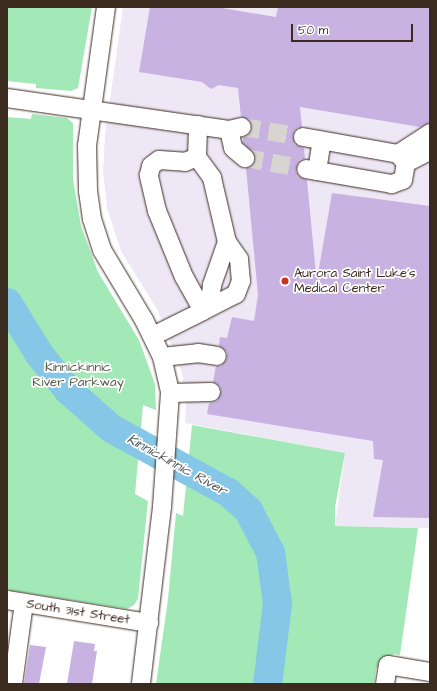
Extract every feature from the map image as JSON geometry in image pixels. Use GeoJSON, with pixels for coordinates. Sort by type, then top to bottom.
{"type":"FeatureCollection","features":[{"type":"Feature","properties":{"kind":"street"},"geometry":{"type":"LineString","coordinates":[[106,7],[90,108],[86,146],[88,191],[92,219],[109,264],[153,336],[162,357],[170,393],[170,415],[162,507],[150,624],[141,684]]}},
{"type":"Feature","properties":{"kind":"street"},"geometry":{"type":"LineString","coordinates":[[7,98],[90,108],[198,125],[235,128],[233,148],[245,158]]}},
{"type":"Feature","properties":{"kind":"street"},"geometry":{"type":"LineString","coordinates":[[153,336],[236,294],[241,281],[239,259],[227,242],[212,178],[197,157],[198,125]]}},
{"type":"Feature","properties":{"kind":"street"},"geometry":{"type":"LineString","coordinates":[[402,158],[430,133]]}},
{"type":"Feature","properties":{"kind":"street"},"geometry":{"type":"LineString","coordinates":[[303,137],[402,158],[430,152]]}},
{"type":"Feature","properties":{"kind":"street"},"geometry":{"type":"LineString","coordinates":[[322,140],[312,170],[392,184],[403,180],[402,158]]}},
{"type":"Feature","properties":{"kind":"street"},"geometry":{"type":"LineString","coordinates":[[197,157],[185,162],[160,160],[151,166],[149,175],[157,211],[184,277],[206,309]]}},
{"type":"Feature","properties":{"kind":"street"},"geometry":{"type":"LineString","coordinates":[[206,309],[212,285],[227,242]]}},
{"type":"Feature","properties":{"kind":"street"},"geometry":{"type":"LineString","coordinates":[[162,357],[198,353],[217,356]]}},
{"type":"Feature","properties":{"kind":"street"},"geometry":{"type":"LineString","coordinates":[[170,393],[211,392]]}},
{"type":"Feature","properties":{"kind":"street"},"geometry":{"type":"LineString","coordinates":[[13,684],[16,602]]}},
{"type":"Feature","properties":{"kind":"street","name":"South 31st Street"},"geometry":{"type":"LineString","coordinates":[[16,602],[150,624]]}},
{"type":"Feature","properties":{"kind":"street"},"geometry":{"type":"LineString","coordinates":[[386,684],[388,665],[430,672]]}},
{"type":"Feature","properties":{"kind":"shaded area","name":"Aurora Saint Luke's Medical Center"},"geometry":{"type":"Polygon","coordinates":[[[123,7],[430,7],[430,528],[335,526],[345,453],[185,423],[186,402],[182,373],[158,311],[121,251],[107,208],[103,172],[105,135],[123,7]]]}},
{"type":"Feature","properties":{"kind":"green space"},"geometry":{"type":"Polygon","coordinates":[[[7,7],[92,7],[78,88],[71,91],[36,88],[36,84],[7,81],[7,7]]]}},
{"type":"Feature","properties":{"kind":"green space","name":"Kinnickinnic River Parkway"},"geometry":{"type":"Polygon","coordinates":[[[32,114],[67,118],[73,123],[73,179],[81,226],[98,272],[139,340],[155,384],[156,410],[143,405],[135,494],[148,501],[138,599],[134,605],[127,609],[7,590],[7,117],[31,119],[32,114]]]}},
{"type":"Feature","properties":{"kind":"green space"},"geometry":{"type":"Polygon","coordinates":[[[192,425],[345,453],[335,507],[335,526],[418,528],[400,655],[394,654],[382,660],[376,669],[374,684],[156,684],[168,599],[176,513],[183,516],[192,425]]]}},
{"type":"Feature","properties":{"kind":"building"},"geometry":{"type":"Polygon","coordinates":[[[150,7],[216,7],[276,17],[278,7],[430,7],[430,123],[420,127],[300,107],[302,127],[295,130],[293,136],[296,145],[304,148],[305,159],[298,163],[296,172],[300,177],[307,180],[316,274],[318,274],[332,193],[430,206],[430,518],[373,517],[383,460],[374,459],[373,441],[207,414],[209,403],[217,401],[221,392],[220,386],[213,382],[216,366],[221,366],[227,358],[227,352],[219,346],[220,337],[227,338],[232,317],[254,321],[258,295],[246,168],[253,164],[255,155],[243,143],[243,138],[249,134],[252,125],[249,120],[241,117],[238,88],[219,85],[211,89],[202,82],[139,72],[150,7]]]}},
{"type":"Feature","properties":{"kind":"building"},"geometry":{"type":"Polygon","coordinates":[[[74,641],[95,644],[94,651],[97,651],[92,684],[67,684],[74,641]]]}},
{"type":"Feature","properties":{"kind":"building"},"geometry":{"type":"Polygon","coordinates":[[[30,645],[46,647],[39,684],[24,684],[30,645]]]}},
{"type":"Feature","properties":{"kind":"waterway","name":"Kinnickinnic River"},"geometry":{"type":"LineString","coordinates":[[7,302],[39,354],[68,390],[111,428],[228,492],[248,510],[270,552],[277,603],[267,684]]}},
{"type":"Feature","properties":{"kind":"tunnel"},"geometry":{"type":"LineString","coordinates":[[242,127],[303,137]]}},
{"type":"Feature","properties":{"kind":"tunnel"},"geometry":{"type":"LineString","coordinates":[[245,158],[306,169]]}},
{"type":"Feature","properties":{"kind":"place","name":"Aurora Saint Luke's Medical Center"},"geometry":{"type":"Point","coordinates":[285,281]}}]}
